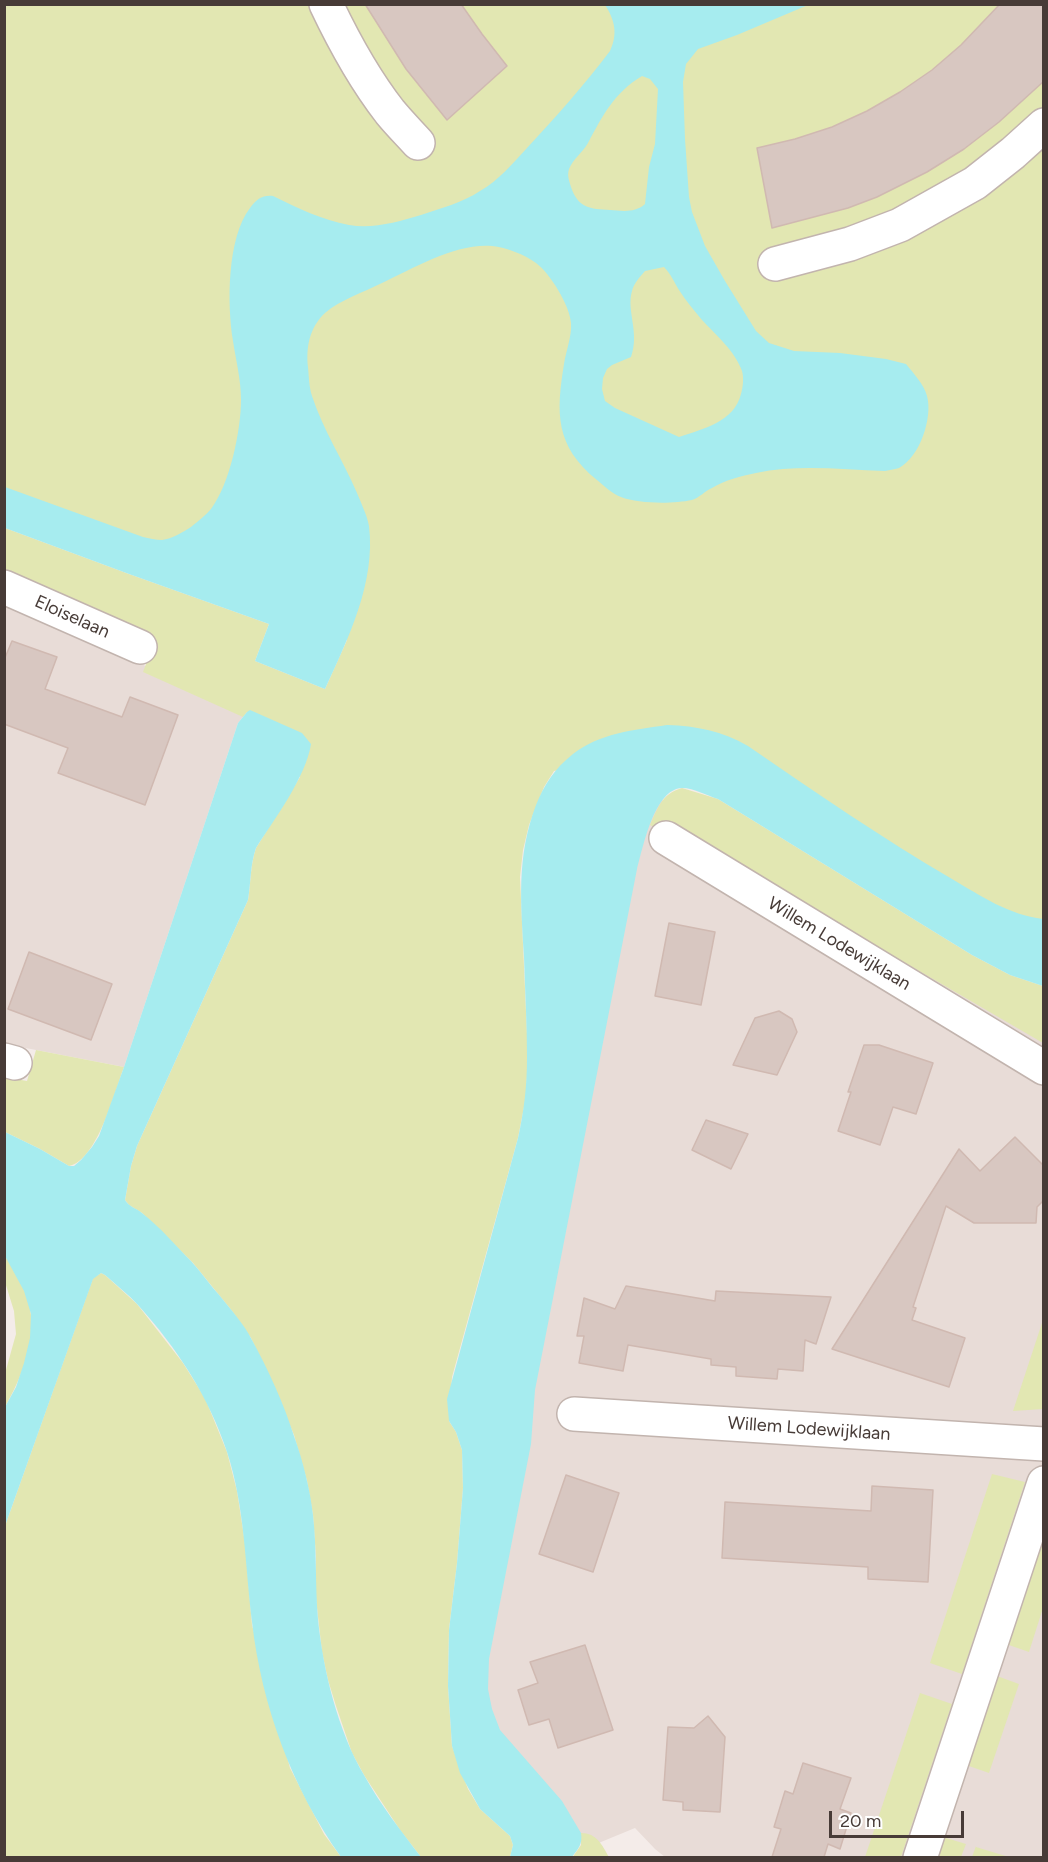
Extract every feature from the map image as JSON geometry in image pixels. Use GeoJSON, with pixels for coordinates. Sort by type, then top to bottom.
{"type":"FeatureCollection","features":[{"type":"Feature","properties":{"kind":"street"},"geometry":{"type":"LineString","coordinates":[[326,4],[362,71],[390,112],[418,143]]}},
{"type":"Feature","properties":{"kind":"street"},"geometry":{"type":"LineString","coordinates":[[775,264],[850,244],[900,225],[975,183],[1044,125]]}},
{"type":"Feature","properties":{"kind":"street","name":"Eloiselaan"},"geometry":{"type":"LineString","coordinates":[[4,587],[140,647]]}},
{"type":"Feature","properties":{"kind":"street","name":"Willem Lodewijklaan"},"geometry":{"type":"LineString","coordinates":[[666,838],[1044,1068]]}},
{"type":"Feature","properties":{"kind":"street","name":"Willem Lodewijklaan"},"geometry":{"type":"LineString","coordinates":[[574,1414],[1044,1444]]}},
{"type":"Feature","properties":{"kind":"street"},"geometry":{"type":"LineString","coordinates":[[920,1857],[1044,1483]]}},
{"type":"Feature","properties":{"kind":"shaded area"},"geometry":{"type":"Polygon","coordinates":[[[4,605],[247,712],[238,723],[124,1067],[5,1044],[4,605]]]}},
{"type":"Feature","properties":{"kind":"shaded area"},"geometry":{"type":"Polygon","coordinates":[[[652,794],[1043,1023],[1043,1857],[665,1857],[635,1828],[589,1849],[486,1714],[488,1634],[636,844],[652,794]]]}},
{"type":"Feature","properties":{"kind":"green space"},"geometry":{"type":"Polygon","coordinates":[[[4,5],[1043,5],[1043,948],[698,746],[554,771],[544,787],[529,825],[520,877],[528,1056],[526,1097],[518,1138],[452,1377],[449,1421],[456,1432],[462,1450],[463,1488],[449,1630],[448,1686],[452,1746],[468,1789],[480,1809],[510,1836],[513,1845],[510,1857],[421,1857],[400,1830],[364,1775],[352,1753],[328,1680],[322,1652],[315,1590],[316,1557],[313,1515],[307,1481],[294,1435],[251,1338],[232,1311],[193,1263],[142,1213],[125,1200],[137,1146],[248,900],[256,848],[300,777],[247,712],[243,717],[143,672],[155,640],[5,573],[5,528],[269,624],[255,661],[325,689],[347,640],[5,505],[4,5]]]}},
{"type":"Feature","properties":{"kind":"green space"},"geometry":{"type":"Polygon","coordinates":[[[682,788],[718,799],[972,955],[1010,975],[1043,986],[1043,1043],[670,826],[657,829],[650,825],[665,798],[682,788]]]}},
{"type":"Feature","properties":{"kind":"green space"},"geometry":{"type":"Polygon","coordinates":[[[36,1050],[124,1067],[104,1124],[96,1139],[79,1161],[69,1166],[5,1132],[4,1077],[27,1081],[36,1050]]]}},
{"type":"Feature","properties":{"kind":"green space"},"geometry":{"type":"Polygon","coordinates":[[[5,1256],[25,1291],[30,1307],[32,1327],[25,1362],[5,1407],[4,1377],[16,1334],[14,1311],[5,1282],[5,1256]]]}},
{"type":"Feature","properties":{"kind":"green space"},"geometry":{"type":"Polygon","coordinates":[[[101,1273],[137,1304],[183,1363],[205,1398],[227,1452],[237,1491],[245,1543],[252,1625],[290,1768],[324,1834],[341,1857],[5,1858],[5,1526],[93,1278],[101,1273]]]}},
{"type":"Feature","properties":{"kind":"green space"},"geometry":{"type":"Polygon","coordinates":[[[1043,1320],[1043,1409],[1013,1411],[1043,1320]]]}},
{"type":"Feature","properties":{"kind":"green space"},"geometry":{"type":"Polygon","coordinates":[[[992,1474],[1025,1482],[962,1674],[930,1663],[992,1474]]]}},
{"type":"Feature","properties":{"kind":"green space"},"geometry":{"type":"Polygon","coordinates":[[[1040,1544],[1043,1545],[1043,1608],[1029,1652],[1006,1644],[1040,1544]]]}},
{"type":"Feature","properties":{"kind":"green space"},"geometry":{"type":"Polygon","coordinates":[[[997,1676],[1019,1684],[989,1773],[966,1765],[997,1676]]]}},
{"type":"Feature","properties":{"kind":"green space"},"geometry":{"type":"Polygon","coordinates":[[[920,1693],[952,1704],[901,1857],[865,1857],[920,1693]]]}},
{"type":"Feature","properties":{"kind":"green space"},"geometry":{"type":"Polygon","coordinates":[[[581,1833],[595,1837],[609,1857],[572,1858],[581,1845],[581,1833]]]}},
{"type":"Feature","properties":{"kind":"green space"},"geometry":{"type":"Polygon","coordinates":[[[943,1837],[966,1844],[961,1857],[936,1858],[943,1837]]]}},
{"type":"Feature","properties":{"kind":"green space"},"geometry":{"type":"Polygon","coordinates":[[[976,1847],[1009,1857],[972,1857],[976,1847]]]}},
{"type":"Feature","properties":{"kind":"water"},"geometry":{"type":"Polygon","coordinates":[[[605,5],[808,5],[698,49],[686,64],[683,82],[685,139],[692,212],[705,246],[725,281],[756,331],[769,343],[794,351],[840,353],[906,364],[918,379],[927,396],[928,415],[919,446],[906,463],[899,468],[885,471],[805,468],[772,470],[739,477],[709,489],[695,499],[684,501],[646,502],[618,496],[583,467],[566,441],[562,428],[561,382],[571,323],[558,290],[547,274],[526,257],[503,248],[478,246],[450,252],[345,300],[325,313],[312,332],[308,353],[311,393],[365,513],[369,526],[370,547],[364,589],[358,610],[325,689],[255,661],[269,624],[5,528],[5,487],[143,537],[162,540],[191,527],[211,509],[224,486],[239,426],[241,392],[231,326],[230,291],[237,236],[250,208],[260,198],[273,196],[329,220],[349,225],[367,226],[412,218],[473,195],[511,166],[570,101],[610,51],[615,33],[605,5]],[[642,76],[610,105],[586,146],[569,169],[568,174],[574,194],[586,206],[624,211],[637,209],[645,204],[649,167],[655,144],[658,89],[650,79],[642,76]],[[664,267],[645,271],[634,285],[631,299],[634,339],[631,357],[607,369],[602,389],[605,401],[615,408],[679,437],[725,418],[737,404],[743,377],[739,364],[730,350],[690,305],[664,267]]]}},
{"type":"Feature","properties":{"kind":"water"},"geometry":{"type":"Polygon","coordinates":[[[250,710],[302,733],[311,744],[308,757],[288,798],[256,848],[248,900],[137,1146],[125,1200],[149,1218],[195,1265],[233,1312],[249,1334],[275,1387],[297,1446],[310,1495],[320,1639],[339,1720],[370,1786],[421,1857],[341,1857],[308,1803],[282,1746],[263,1685],[252,1622],[238,1494],[220,1432],[201,1393],[166,1338],[134,1301],[101,1273],[93,1279],[5,1526],[5,1407],[16,1387],[24,1363],[30,1338],[31,1314],[24,1291],[5,1256],[5,1132],[69,1166],[74,1166],[81,1160],[99,1136],[238,723],[250,710]]]}},
{"type":"Feature","properties":{"kind":"water"},"geometry":{"type":"Polygon","coordinates":[[[667,725],[709,730],[748,746],[874,831],[974,892],[1007,909],[1043,919],[1043,986],[1010,975],[972,955],[718,799],[682,788],[672,791],[657,809],[646,834],[637,869],[535,1390],[531,1444],[489,1659],[488,1689],[500,1730],[562,1801],[581,1833],[581,1840],[580,1846],[572,1857],[510,1857],[513,1845],[510,1836],[480,1809],[460,1773],[452,1746],[448,1686],[449,1630],[463,1488],[462,1450],[456,1432],[449,1421],[447,1399],[518,1138],[523,1108],[527,1045],[521,881],[525,844],[536,805],[555,771],[583,747],[606,737],[667,725]]]}},
{"type":"Feature","properties":{"kind":"building"},"geometry":{"type":"Polygon","coordinates":[[[365,4],[461,4],[507,66],[447,120],[406,69],[365,4]]]}},
{"type":"Feature","properties":{"kind":"building"},"geometry":{"type":"Polygon","coordinates":[[[1000,4],[1044,4],[1044,81],[999,122],[964,149],[927,172],[877,197],[848,208],[772,228],[757,148],[832,127],[900,92],[932,70],[961,45],[1000,4]]]}},
{"type":"Feature","properties":{"kind":"building"},"geometry":{"type":"Polygon","coordinates":[[[12,641],[57,657],[45,689],[122,717],[130,697],[178,715],[145,805],[58,773],[68,748],[4,724],[4,660],[12,641]]]}},
{"type":"Feature","properties":{"kind":"building"},"geometry":{"type":"Polygon","coordinates":[[[669,923],[715,932],[701,1005],[655,996],[669,923]]]}},
{"type":"Feature","properties":{"kind":"building"},"geometry":{"type":"Polygon","coordinates":[[[29,952],[112,984],[91,1040],[8,1009],[29,952]]]}},
{"type":"Feature","properties":{"kind":"building"},"geometry":{"type":"Polygon","coordinates":[[[779,1011],[792,1019],[797,1032],[777,1075],[733,1065],[755,1018],[779,1011]]]}},
{"type":"Feature","properties":{"kind":"building"},"geometry":{"type":"Polygon","coordinates":[[[864,1045],[879,1045],[933,1063],[916,1114],[893,1107],[880,1145],[838,1131],[864,1045]]]}},
{"type":"Feature","properties":{"kind":"building"},"geometry":{"type":"Polygon","coordinates":[[[706,1120],[748,1134],[731,1169],[692,1150],[706,1120]]]}},
{"type":"Feature","properties":{"kind":"building"},"geometry":{"type":"Polygon","coordinates":[[[1015,1137],[1044,1166],[1044,1200],[1037,1207],[1036,1223],[974,1223],[946,1206],[913,1307],[916,1308],[912,1320],[965,1338],[949,1387],[832,1349],[959,1149],[980,1171],[1015,1137]]]}},
{"type":"Feature","properties":{"kind":"building"},"geometry":{"type":"Polygon","coordinates":[[[626,1286],[715,1301],[716,1291],[831,1297],[816,1344],[805,1340],[803,1371],[778,1369],[777,1379],[736,1376],[736,1367],[711,1365],[711,1359],[628,1345],[623,1371],[579,1363],[584,1336],[577,1336],[584,1298],[615,1309],[626,1286]]]}},
{"type":"Feature","properties":{"kind":"building"},"geometry":{"type":"Polygon","coordinates":[[[566,1475],[619,1493],[593,1572],[539,1554],[566,1475]]]}},
{"type":"Feature","properties":{"kind":"building"},"geometry":{"type":"Polygon","coordinates":[[[872,1486],[933,1490],[928,1582],[868,1579],[868,1567],[722,1558],[725,1502],[871,1511],[872,1486]]]}},
{"type":"Feature","properties":{"kind":"building"},"geometry":{"type":"Polygon","coordinates":[[[585,1645],[613,1730],[558,1748],[549,1719],[529,1725],[518,1690],[538,1683],[530,1662],[585,1645]]]}},
{"type":"Feature","properties":{"kind":"building"},"geometry":{"type":"Polygon","coordinates":[[[708,1716],[725,1737],[720,1812],[683,1810],[683,1802],[663,1800],[668,1727],[694,1728],[708,1716]]]}},
{"type":"Feature","properties":{"kind":"building"},"geometry":{"type":"Polygon","coordinates":[[[803,1763],[851,1778],[840,1809],[851,1813],[840,1849],[828,1844],[824,1857],[772,1857],[781,1829],[774,1827],[785,1791],[793,1794],[803,1763]]]}}]}
